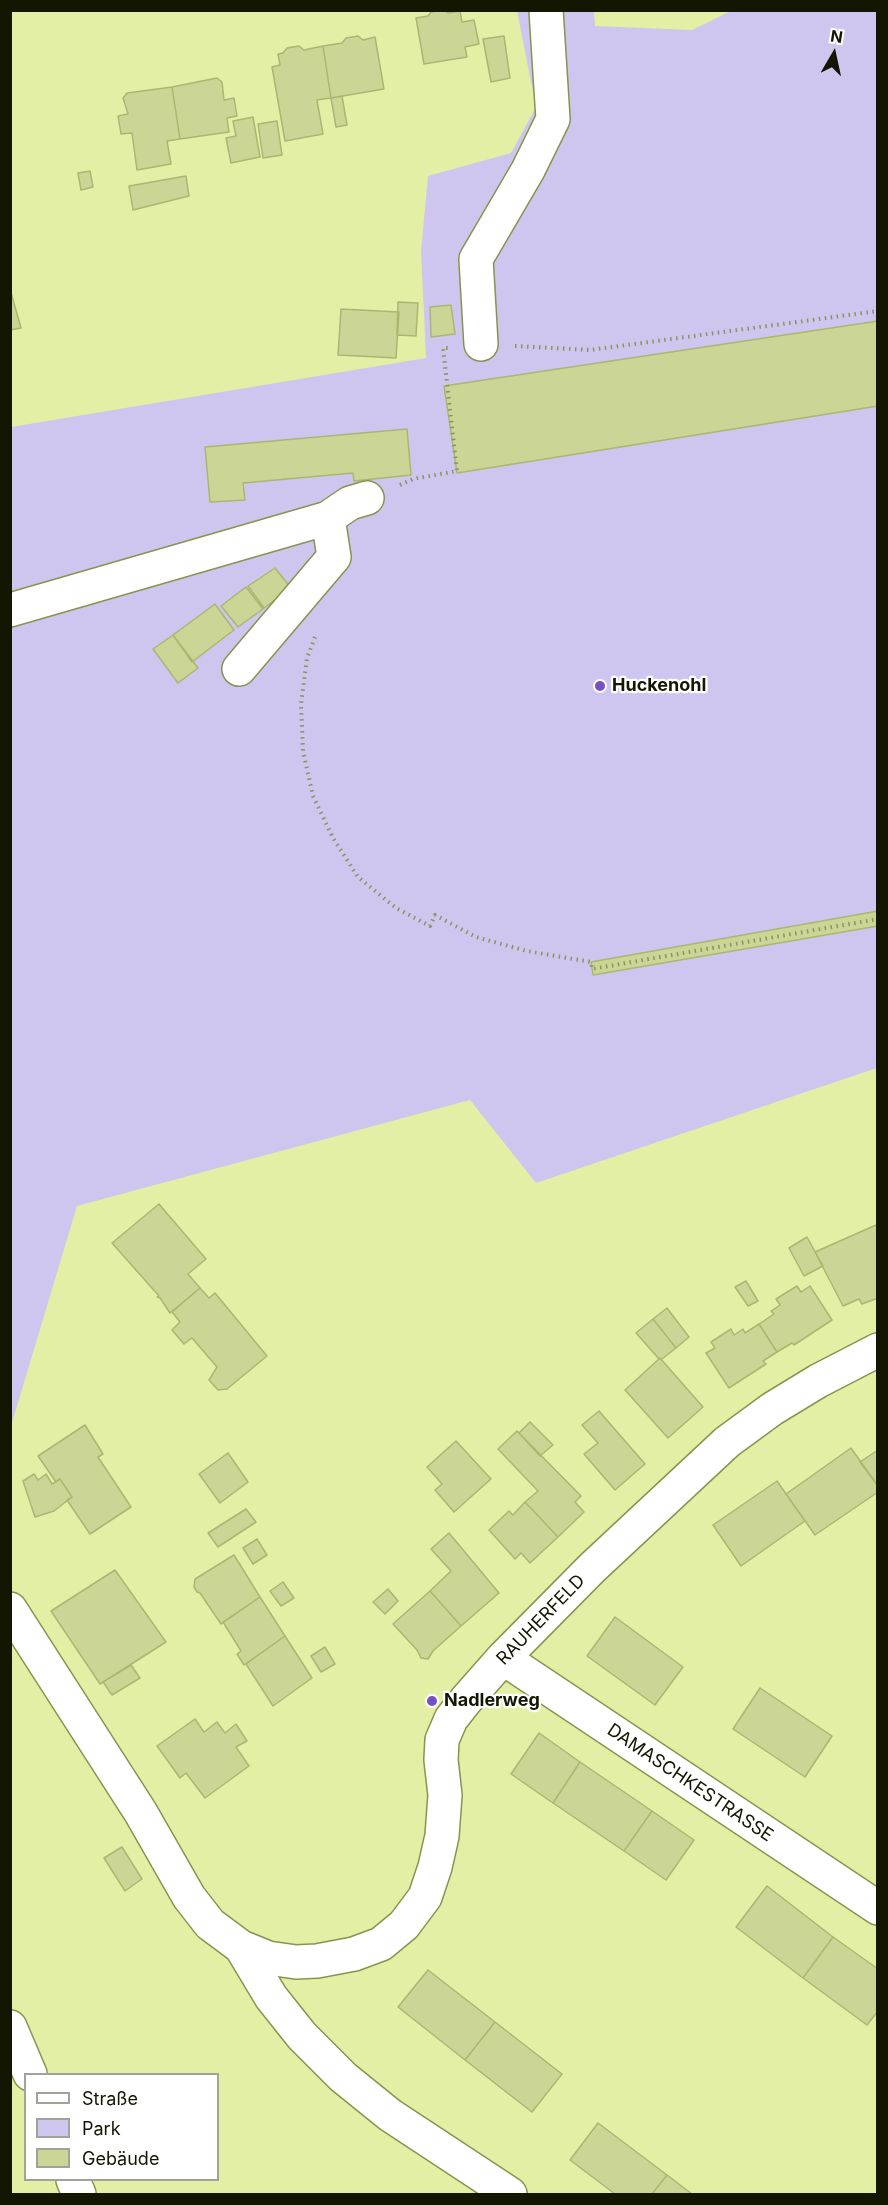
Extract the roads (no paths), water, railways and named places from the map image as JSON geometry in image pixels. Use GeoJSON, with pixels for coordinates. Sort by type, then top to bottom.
{"type":"FeatureCollection","features":[{"type":"Feature","properties":{"kind":"street"},"geometry":{"type":"LineString","coordinates":[[481,344],[476,259],[528,170],[553,119],[546,10]]}},
{"type":"Feature","properties":{"kind":"street"},"geometry":{"type":"LineString","coordinates":[[10,610],[328,518],[350,503],[367,498]]}},
{"type":"Feature","properties":{"kind":"street"},"geometry":{"type":"LineString","coordinates":[[239,669],[334,557],[328,518]]}},
{"type":"Feature","properties":{"kind":"street","name":"RAUHERFELD"},"geometry":{"type":"LineString","coordinates":[[10,1609],[141,1813],[189,1897],[210,1924],[241,1947],[268,1958],[296,1962],[317,1961],[354,1954],[381,1944],[404,1925],[424,1898],[435,1867],[442,1836],[445,1795],[441,1760],[442,1740],[451,1719],[503,1658],[592,1568],[727,1442],[772,1409],[818,1381],[878,1350]]}},
{"type":"Feature","properties":{"kind":"street","name":"DAMASCHKESTRASSE"},"geometry":{"type":"LineString","coordinates":[[503,1658],[878,1908]]}},
{"type":"Feature","properties":{"kind":"street"},"geometry":{"type":"LineString","coordinates":[[241,1947],[277,2004],[302,2036],[343,2077],[390,2115],[510,2194]]}},
{"type":"Feature","properties":{"kind":"street"},"geometry":{"type":"LineString","coordinates":[[10,2027],[30,2073]]}},
{"type":"Feature","properties":{"kind":"place","name":"Huckenohl"},"geometry":{"type":"Point","coordinates":[600,686]}},
{"type":"Feature","properties":{"kind":"place","name":"Nadlerweg"},"geometry":{"type":"Point","coordinates":[432,1701]}}]}
